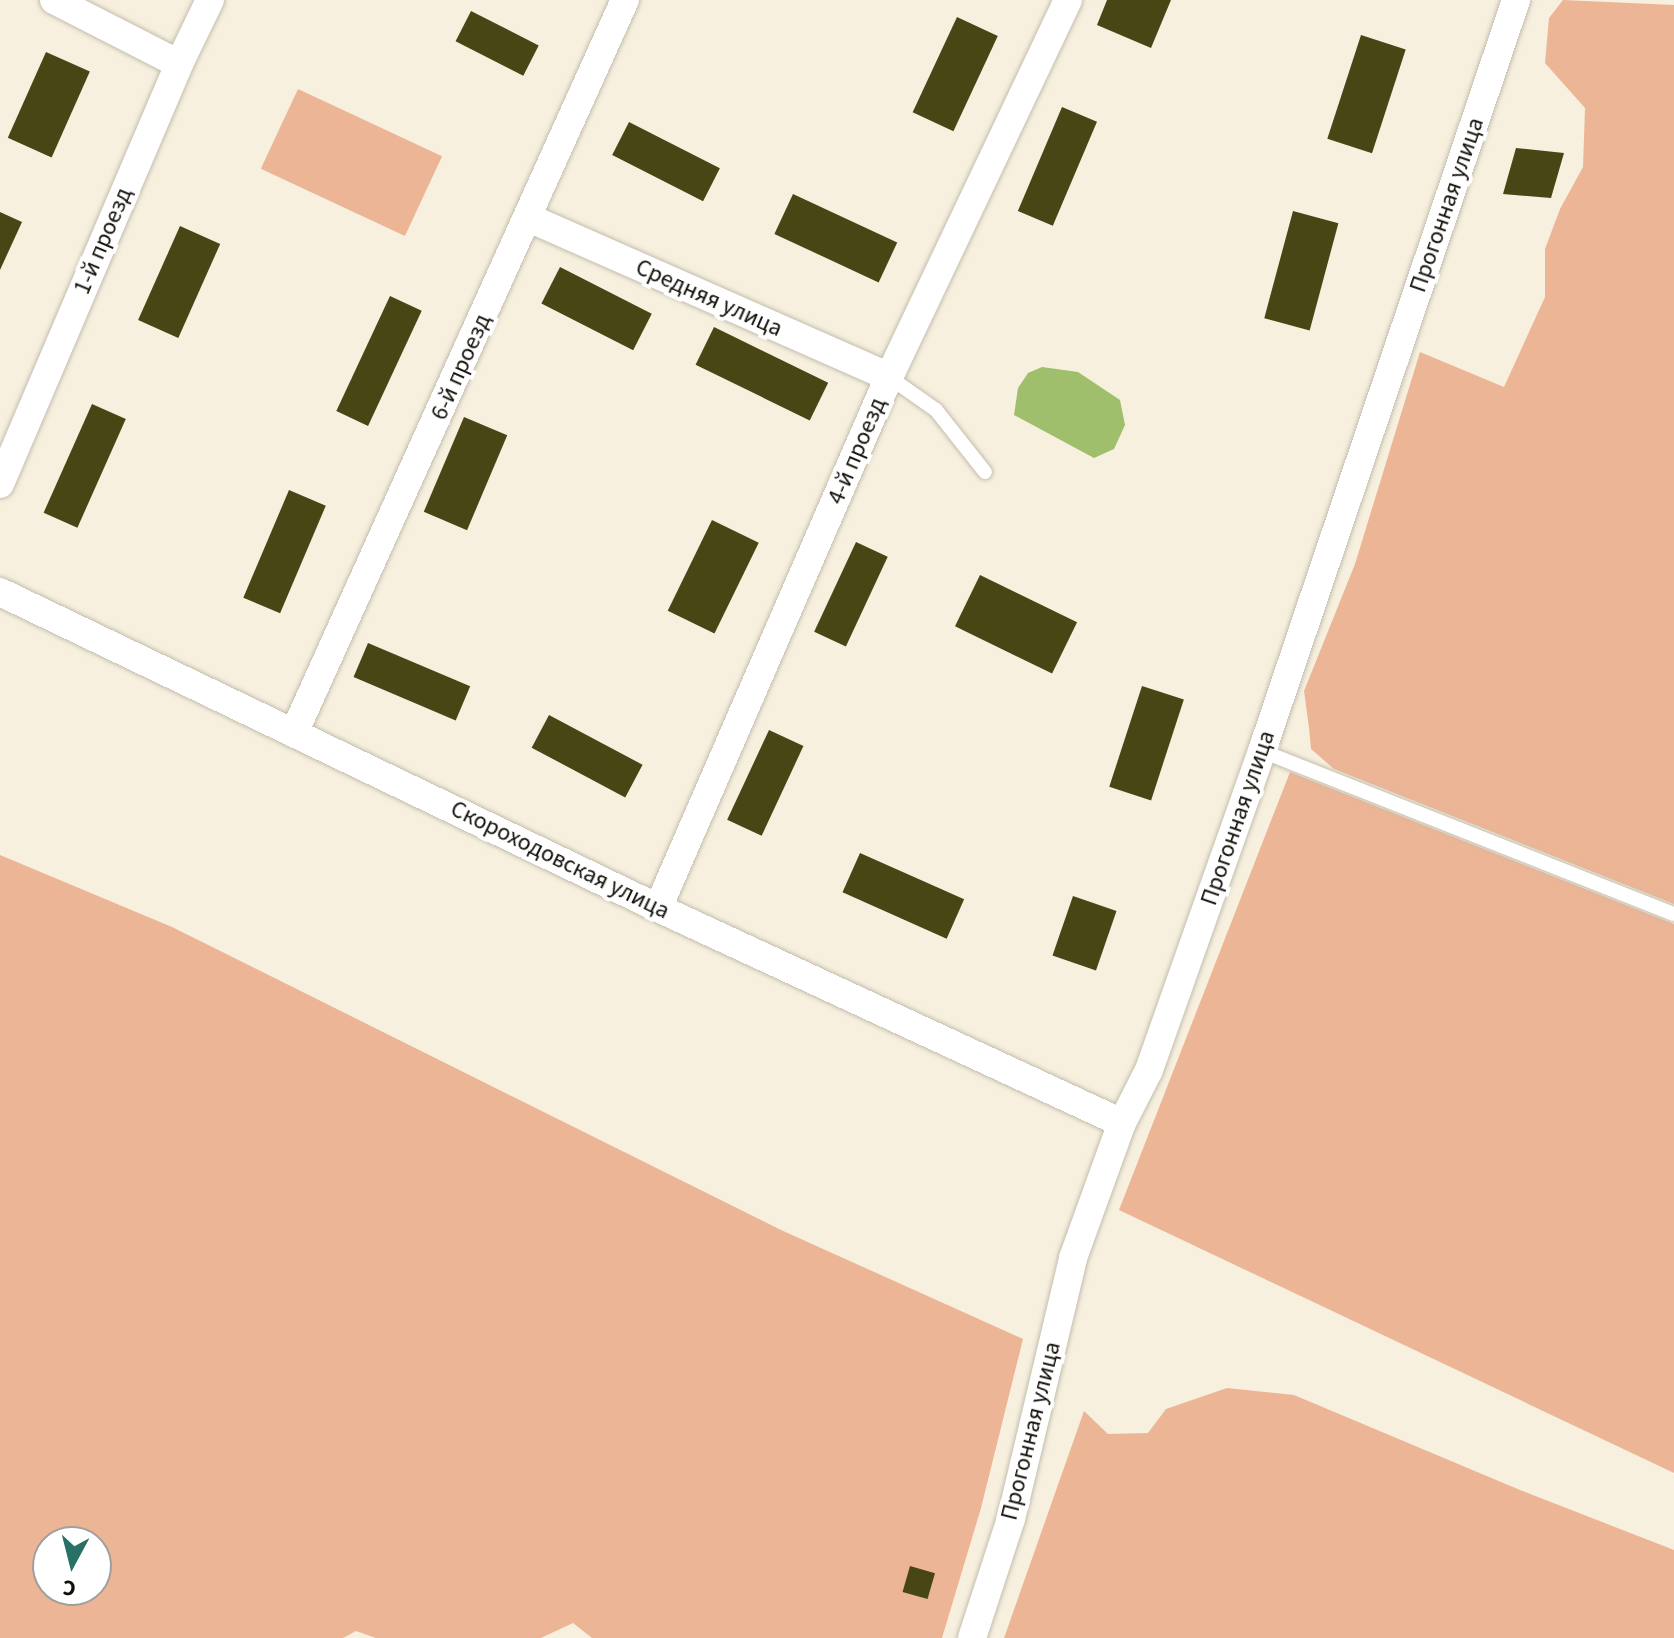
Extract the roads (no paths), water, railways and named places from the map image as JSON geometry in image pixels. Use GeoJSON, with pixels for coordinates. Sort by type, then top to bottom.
{"type":"FeatureCollection","features":[{"type":"Feature","properties":{"kind":"street"},"geometry":{"type":"LineString","coordinates":[[54,0],[179,64]]}},
{"type":"Feature","properties":{"kind":"street","name":"1-й проезд"},"geometry":{"type":"LineString","coordinates":[[0,484],[179,64],[210,0]]}},
{"type":"Feature","properties":{"kind":"street","name":"6-й проезд"},"geometry":{"type":"LineString","coordinates":[[294,733],[625,0]]}},
{"type":"Feature","properties":{"kind":"street","name":"4-й проезд"},"geometry":{"type":"LineString","coordinates":[[658,908],[889,377],[1068,0]]}},
{"type":"Feature","properties":{"kind":"street","name":"Прогонная улица"},"geometry":{"type":"LineString","coordinates":[[972,1638],[1011,1519],[1073,1258],[1122,1123],[1149,1070],[1262,751],[1516,0]]}},
{"type":"Feature","properties":{"kind":"street","name":"Средняя улица"},"geometry":{"type":"LineString","coordinates":[[529,218],[889,377]]}},
{"type":"Feature","properties":{"kind":"street","name":"Скороходовская улица"},"geometry":{"type":"LineString","coordinates":[[0,592],[658,908],[1122,1123]]}},
{"type":"Feature","properties":{"kind":"lane"},"geometry":{"type":"LineString","coordinates":[[889,377],[936,410],[985,472]]}},
{"type":"Feature","properties":{"kind":"lane"},"geometry":{"type":"LineString","coordinates":[[1262,751],[1674,914]]}}]}
